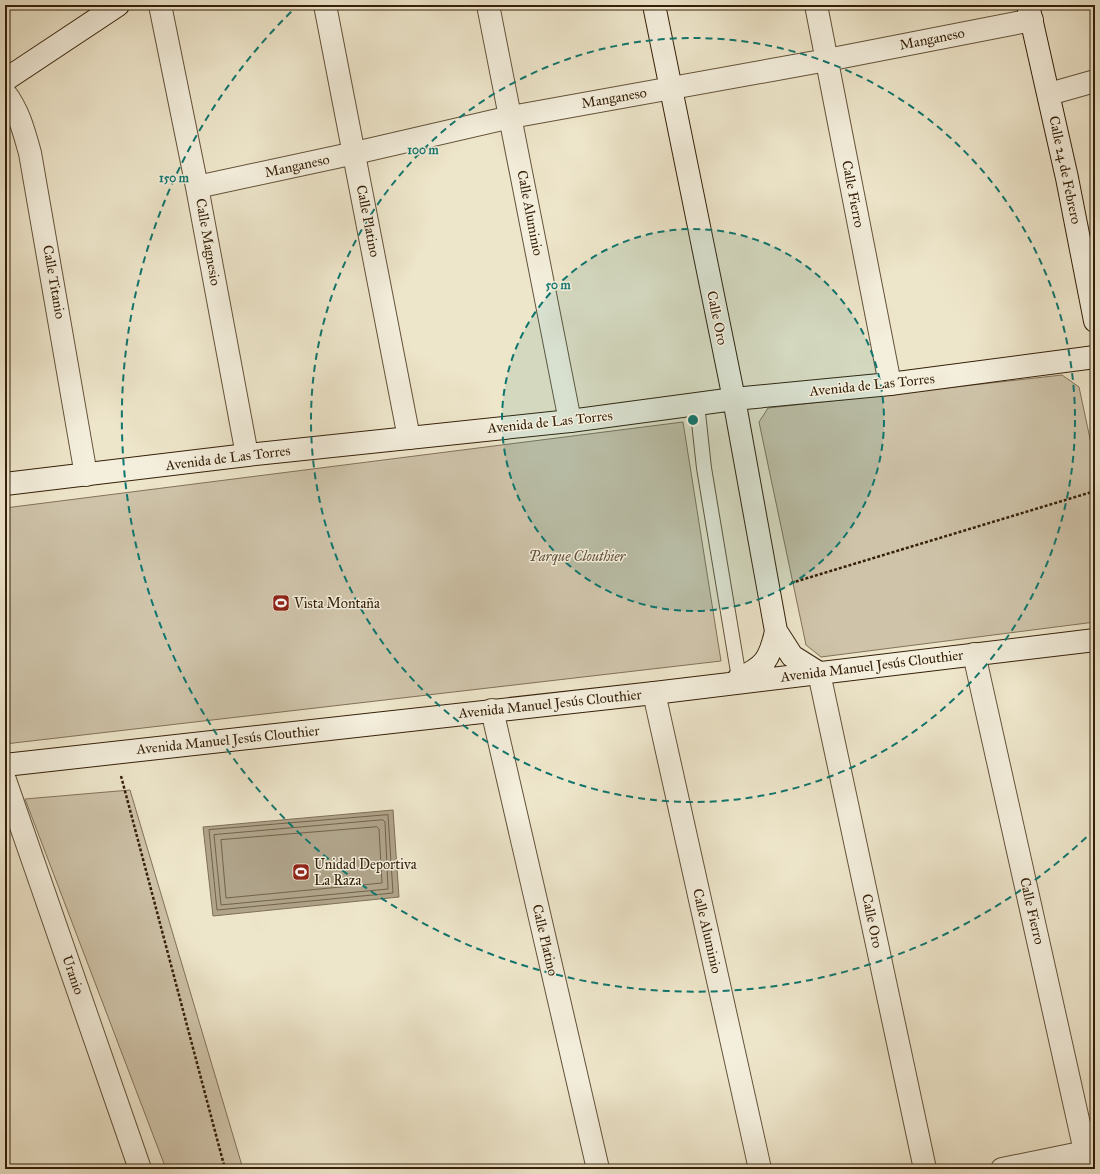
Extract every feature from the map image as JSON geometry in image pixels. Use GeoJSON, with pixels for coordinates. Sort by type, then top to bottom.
{"type":"FeatureCollection","features":[{"type":"Feature","properties":{"kind":"street"},"geometry":{"type":"LineString","coordinates":[[5,80],[118,5]]}},
{"type":"Feature","properties":{"kind":"street","name":"Calle Magnesio"},"geometry":{"type":"LineString","coordinates":[[160,5],[197,187],[247,456]]}},
{"type":"Feature","properties":{"kind":"street","name":"Calle Platino"},"geometry":{"type":"LineString","coordinates":[[325,5],[355,153],[409,438]]}},
{"type":"Feature","properties":{"kind":"street","name":"Calle Aluminio"},"geometry":{"type":"LineString","coordinates":[[488,5],[570,421]]}},
{"type":"Feature","properties":{"kind":"street","name":"Calle Oro"},"geometry":{"type":"LineString","coordinates":[[654,5],[734,399],[776,631]]}},
{"type":"Feature","properties":{"kind":"street","name":"Calle Fierro"},"geometry":{"type":"LineString","coordinates":[[816,5],[890,384]]}},
{"type":"Feature","properties":{"kind":"street","name":"Manganeso"},"geometry":{"type":"LineString","coordinates":[[197,187],[511,117],[827,60],[1030,13]]}},
{"type":"Feature","properties":{"kind":"street","name":"Calle 24 de Febrero"},"geometry":{"type":"LineString","coordinates":[[1030,13],[1049,94],[1095,320]]}},
{"type":"Feature","properties":{"kind":"street"},"geometry":{"type":"LineString","coordinates":[[1049,94],[1095,81]]}},
{"type":"Feature","properties":{"kind":"street","name":"Calle Titanio"},"geometry":{"type":"LineString","coordinates":[[5,94],[12,103],[23,127],[32,160],[86,475]]}},
{"type":"Feature","properties":{"kind":"street","name":"Avenida de Las Torres"},"geometry":{"type":"LineString","coordinates":[[5,484],[570,421],[734,399],[890,384],[1095,357]]}},
{"type":"Feature","properties":{"kind":"street"},"geometry":{"type":"LineString","coordinates":[[731,681],[753,672],[764,664],[772,651],[776,631]]}},
{"type":"Feature","properties":{"kind":"street"},"geometry":{"type":"LineString","coordinates":[[776,631],[792,656],[819,673]]}},
{"type":"Feature","properties":{"kind":"street","name":"Avenida Manuel Jesús Clouthier"},"geometry":{"type":"LineString","coordinates":[[5,765],[654,693],[731,681],[819,673],[1095,640]]}},
{"type":"Feature","properties":{"kind":"street","name":"Calle Fierro"},"geometry":{"type":"LineString","coordinates":[[974,654],[1090,1157]]}},
{"type":"Feature","properties":{"kind":"street","name":"Calle Oro"},"geometry":{"type":"LineString","coordinates":[[819,673],[925,1169]]}},
{"type":"Feature","properties":{"kind":"street","name":"Calle Aluminio"},"geometry":{"type":"LineString","coordinates":[[654,693],[760,1169]]}},
{"type":"Feature","properties":{"kind":"street","name":"Calle Platino"},"geometry":{"type":"LineString","coordinates":[[492,710],[598,1169]]}},
{"type":"Feature","properties":{"kind":"street","name":"Uranio"},"geometry":{"type":"LineString","coordinates":[[5,780],[140,1169]]}},
{"type":"Feature","properties":{"kind":"street"},"geometry":{"type":"LineString","coordinates":[[1002,1169],[1090,1157]]}},
{"type":"Feature","properties":{"kind":"lane"},"geometry":{"type":"LineString","coordinates":[[697,404],[731,681]]}},
{"type":"Feature","properties":{"kind":"path"},"geometry":{"type":"LineString","coordinates":[[768,590],[1095,491]]}},
{"type":"Feature","properties":{"kind":"path"},"geometry":{"type":"LineString","coordinates":[[115,753],[225,1169]]}},
{"type":"Feature","properties":{"kind":"green space"},"geometry":{"type":"Polygon","coordinates":[[[1062,375],[1079,387],[1095,462],[1095,622],[821,657],[806,645],[759,422],[768,408],[1062,375]]]}},
{"type":"Feature","properties":{"kind":"green space","name":"Parque Clouthier"},"geometry":{"type":"Polygon","coordinates":[[[683,422],[721,661],[5,744],[5,508],[683,422]]]}},
{"type":"Feature","properties":{"kind":"green space"},"geometry":{"type":"Polygon","coordinates":[[[130,790],[243,1169],[166,1169],[25,799],[130,790]]]}},
{"type":"Feature","properties":{"kind":"water"},"geometry":{"type":"Polygon","coordinates":[[[393,810],[399,897],[213,916],[203,827],[393,810]]]}},
{"type":"Feature","properties":{"kind":"place","name":"Vista Montaña"},"geometry":{"type":"Point","coordinates":[281,603]}},
{"type":"Feature","properties":{"kind":"place","name":"Unidad Deportiva La Raza"},"geometry":{"type":"Point","coordinates":[301,872]}}]}
